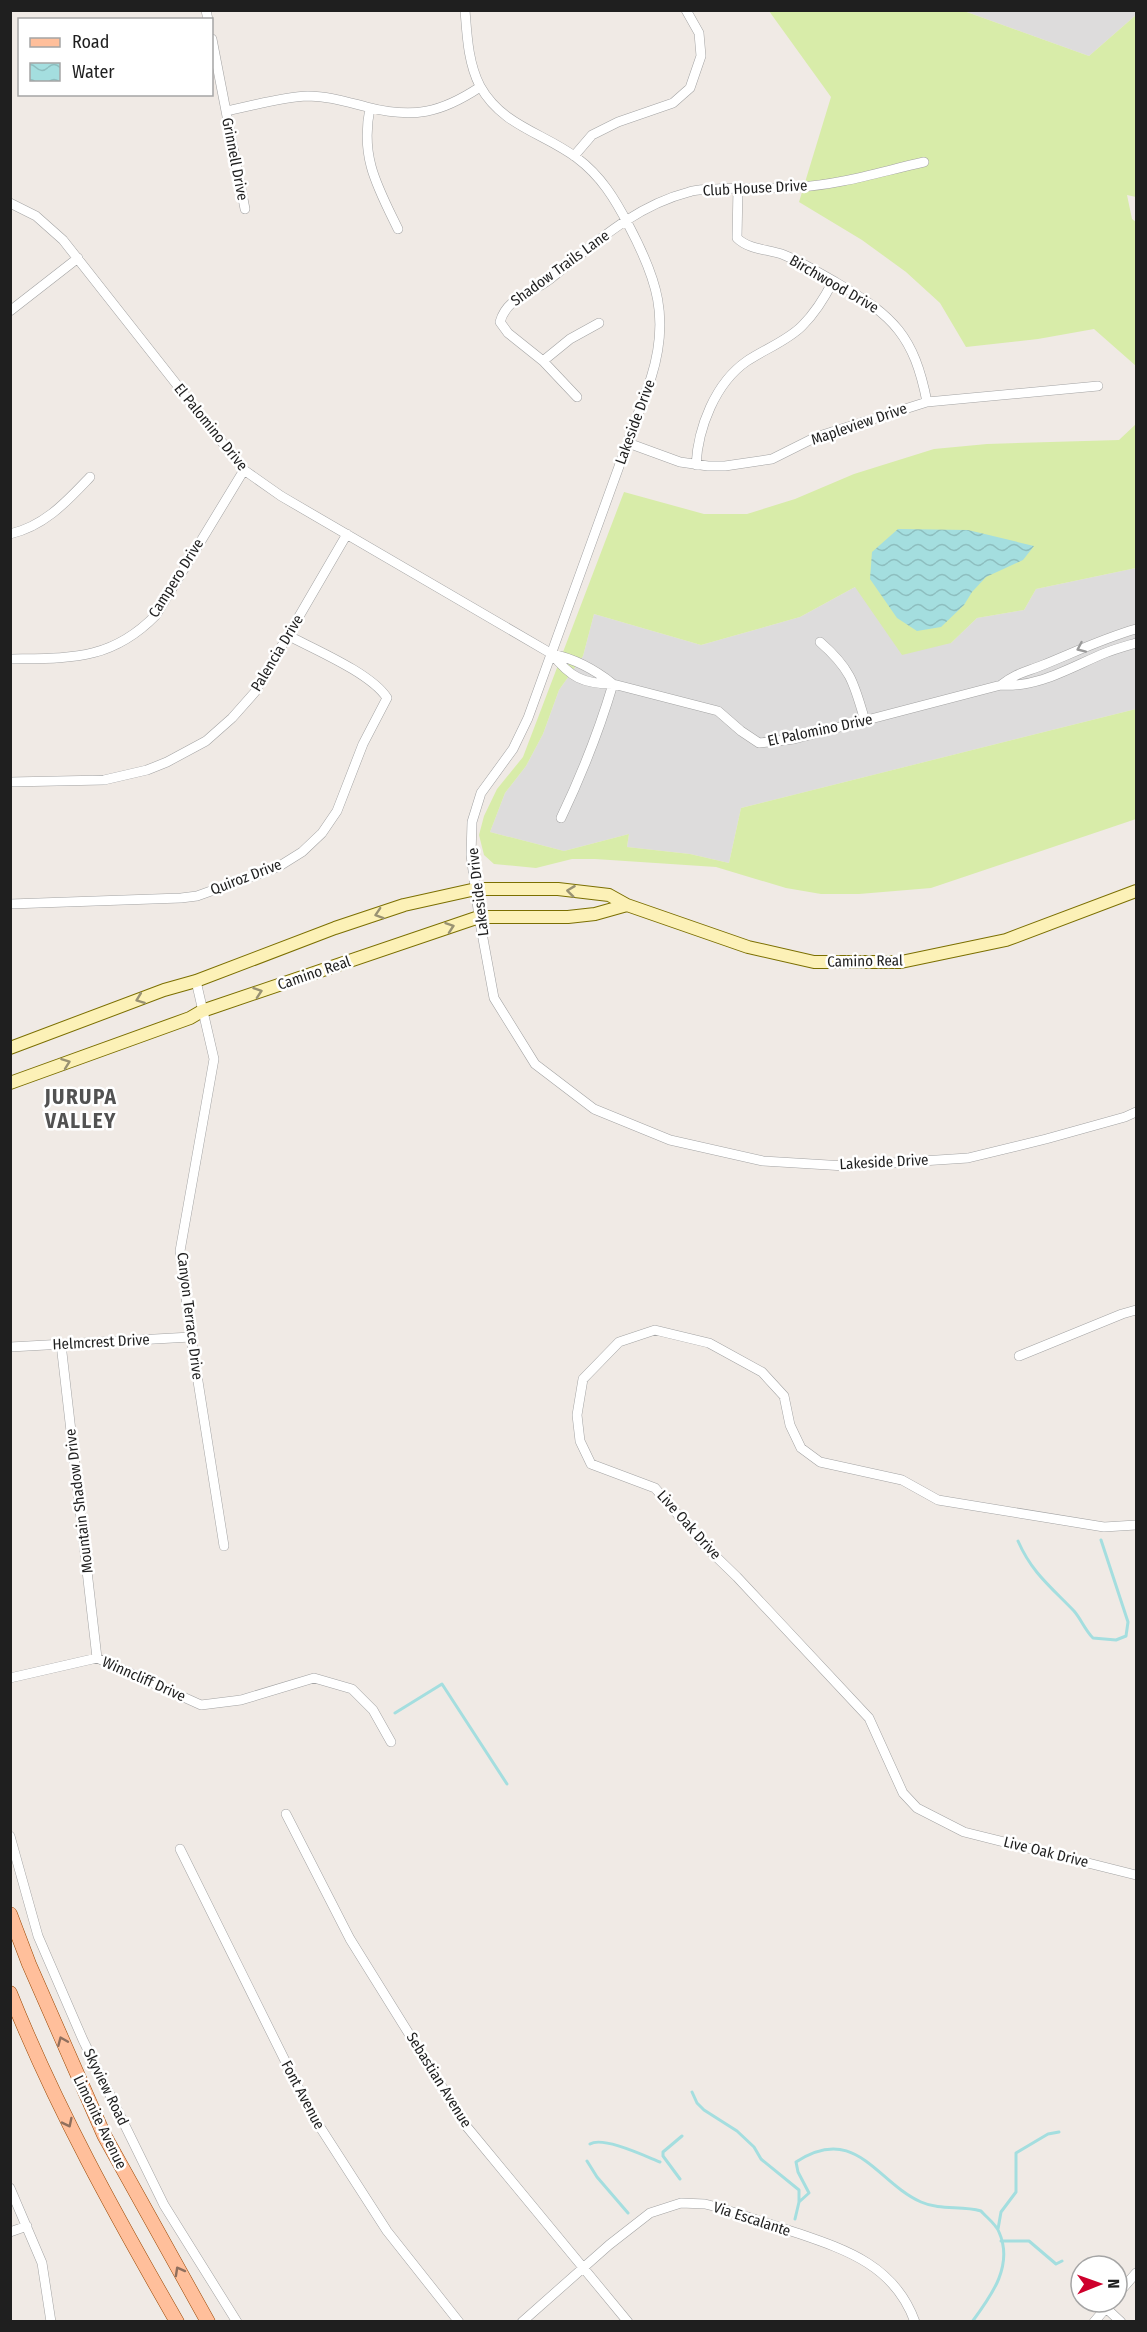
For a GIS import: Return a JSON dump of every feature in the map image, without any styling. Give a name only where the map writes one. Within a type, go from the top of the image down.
[{"type":"main road","name":"Camino Real","points":[[10,1048],[335,928],[395,909],[476,889],[558,889],[609,895],[627,905],[748,947],[814,962],[901,962],[1006,940],[1137,891]]},
{"type":"main road","name":"Camino Real","points":[[10,1083],[190,1018],[202,1011],[479,917],[568,917],[595,914],[627,905]]},
{"type":"main road","name":"Limonite Avenue","points":[[10,1914],[104,2135],[208,2322]]},
{"type":"main road","name":"Limonite Avenue","points":[[10,1993],[80,2148],[113,2212],[177,2322]]},
{"type":"street","name":"Lakeside Drive","points":[[465,10],[471,64],[480,87],[501,113],[524,129],[574,156],[597,175],[626,220],[651,271],[660,318],[654,368],[552,654],[520,736],[481,793],[472,822],[471,855],[479,917],[494,998],[535,1064],[594,1109],[670,1140],[763,1161],[845,1166],[968,1158],[1046,1139],[1137,1112]]},
{"type":"street","points":[[574,156],[592,135],[618,122],[673,104],[690,88],[701,56],[699,33],[687,10]]},
{"type":"street","name":"Grinnell Drive","points":[[213,44],[245,209]]},
{"type":"street","points":[[226,111],[306,96],[326,97],[370,108],[407,113],[429,111],[458,102],[480,87]]},
{"type":"street","points":[[370,108],[366,146],[371,170],[398,229]]},
{"type":"street","name":"Club House Drive","points":[[626,220],[659,203],[690,191],[801,187],[924,162]]},
{"type":"street","name":"Birchwood Drive","points":[[738,188],[736,227],[737,238],[743,245],[781,254],[833,281],[883,312],[904,337],[917,361],[927,402]]},
{"type":"street","name":"El Palomino Drive","points":[[10,203],[45,223],[78,258],[244,470],[281,496],[552,654],[572,658],[613,684]]},
{"type":"street","name":"Shadow Trails Lane","points":[[577,397],[543,361],[508,333],[500,322],[508,305],[548,280],[588,246],[626,220]]},
{"type":"street","points":[[10,311],[78,258]]},
{"type":"street","points":[[696,465],[705,420],[722,387],[745,362],[801,328],[833,281]]},
{"type":"street","points":[[543,361],[570,339],[599,323]]},
{"type":"street","name":"Mapleview Drive","points":[[628,443],[680,462],[725,466],[772,459],[816,437],[927,402],[1098,386]]},
{"type":"street","name":"Campero Drive","points":[[10,659],[90,655],[128,638],[143,628],[156,615],[244,470]]},
{"type":"street","points":[[10,534],[36,525],[53,514],[90,477]]},
{"type":"street","name":"Palencia Drive","points":[[10,783],[104,780],[147,770],[206,741],[232,718],[255,692],[347,534]]},
{"type":"street","name":"El Palomino Drive","points":[[1001,686],[1014,675],[1040,667],[1101,639],[1137,629]]},
{"type":"street","name":"Quiroz Drive","points":[[10,904],[197,896],[278,867],[302,852],[322,833],[337,811],[363,744],[387,698],[381,689],[368,679],[289,636]]},
{"type":"street","points":[[820,642],[839,659],[853,682],[865,721]]},
{"type":"street","name":"El Palomino Drive","points":[[552,654],[566,671],[595,684],[613,684],[718,711],[759,743],[794,739],[1001,686],[1019,687],[1045,679],[1107,652],[1137,643]]},
{"type":"street","points":[[585,680],[590,668]]},
{"type":"street","points":[[561,818],[584,772],[613,684]]},
{"type":"street","name":"Canyon Terrace Drive","points":[[196,981],[214,1059],[180,1251],[191,1337],[224,1546]]},
{"type":"street","points":[[1019,1356],[1137,1310]]},
{"type":"street","name":"Live Oak Drive","points":[[1137,1524],[1104,1527],[938,1500],[902,1480],[820,1462],[801,1448],[790,1425],[784,1396],[770,1380],[762,1372],[709,1343],[655,1330],[619,1342],[583,1379],[577,1415],[580,1441],[591,1464],[655,1488],[704,1545],[869,1718],[903,1793],[917,1808],[964,1832],[1137,1875]]},
{"type":"street","name":"Helmcrest Drive","points":[[10,1347],[191,1337]]},
{"type":"street","name":"Mountain Shadow Drive","points":[[60,1344],[97,1658]]},
{"type":"street","name":"Winncliff Drive","points":[[10,1678],[97,1658],[201,1705],[241,1700],[314,1678],[352,1689],[374,1710],[391,1742]]},
{"type":"street","name":"Sebastian Avenue","points":[[286,1814],[350,1939],[467,2127],[628,2322]]},
{"type":"street","name":"Skyview Road","points":[[10,1836],[38,1936],[83,2040],[164,2205],[237,2322]]},
{"type":"street","name":"Font Avenue","points":[[180,1848],[311,2113],[387,2231],[459,2322]]},
{"type":"street","points":[[10,2188],[42,2263],[51,2322]]},
{"type":"street","name":"Via Escalante","points":[[522,2322],[609,2245],[650,2213],[681,2203],[705,2204],[856,2255],[889,2280],[906,2304],[915,2322]]},
{"type":"street","points":[[10,2232],[27,2226]]},
{"type":"shaded area","points":[[1136,10],[1136,15],[1089,56],[964,11]]},
{"type":"shaded area","points":[[1136,568],[1136,709],[741,808],[729,863],[690,854],[627,847],[629,834],[564,851],[490,832],[505,793],[526,766],[543,734],[559,690],[583,656],[594,614],[701,645],[800,617],[855,587],[951,643],[977,618],[1024,610],[1036,589]]},
{"type":"green space","points":[[769,11],[964,11],[1089,56],[1136,15],[1136,197],[1127,195],[1132,219],[1136,222],[1136,366],[1094,329],[1038,339],[966,347],[940,303],[906,272],[862,240],[799,202],[831,97]]},
{"type":"green space","points":[[1136,424],[1136,568],[1036,589],[1024,610],[977,618],[951,643],[902,655],[855,587],[800,617],[701,645],[594,614],[583,656],[559,690],[543,734],[526,766],[505,793],[490,832],[564,851],[629,834],[627,847],[690,854],[729,863],[741,808],[1136,709],[1136,819],[931,888],[859,894],[821,894],[786,888],[716,867],[572,859],[536,868],[494,864],[484,855],[479,835],[484,816],[497,789],[523,757],[624,492],[704,514],[747,514],[795,499],[854,474],[934,449],[987,444],[1119,440]]},
{"type":"water","points":[[898,529],[968,530],[1034,546],[1023,560],[986,577],[964,605],[941,627],[917,631],[897,618],[870,579],[872,552]]},
{"type":"waterway","points":[[1018,1541],[1029,1562],[1074,1611],[1093,1638],[1116,1640],[1126,1636],[1128,1622],[1101,1540]]},
{"type":"waterway","points":[[395,1713],[442,1684],[507,1784]]},
{"type":"waterway","points":[[692,2092],[697,2103],[704,2110],[737,2131],[754,2147],[761,2159],[799,2190],[799,2202]]},
{"type":"waterway","points":[[998,2229],[1001,2212],[1016,2192],[1016,2153],[1048,2134],[1059,2132]]},
{"type":"waterway","points":[[680,2179],[663,2156],[663,2152],[682,2136]]},
{"type":"waterway","points":[[590,2144],[596,2142],[614,2145],[660,2162]]},
{"type":"waterway","points":[[795,2219],[799,2202],[809,2193],[798,2172],[796,2162],[817,2152],[835,2149],[850,2152],[864,2160],[905,2193],[928,2205],[981,2211],[998,2229],[1004,2257],[993,2291],[972,2322]]},
{"type":"waterway","points":[[587,2161],[597,2177],[628,2213]]},
{"type":"waterway","points":[[1001,2241],[1029,2241],[1056,2264],[1062,2261]]},
{"type":"district","name":"JURUPA VALLEY","points":[[81,1109]]}]
